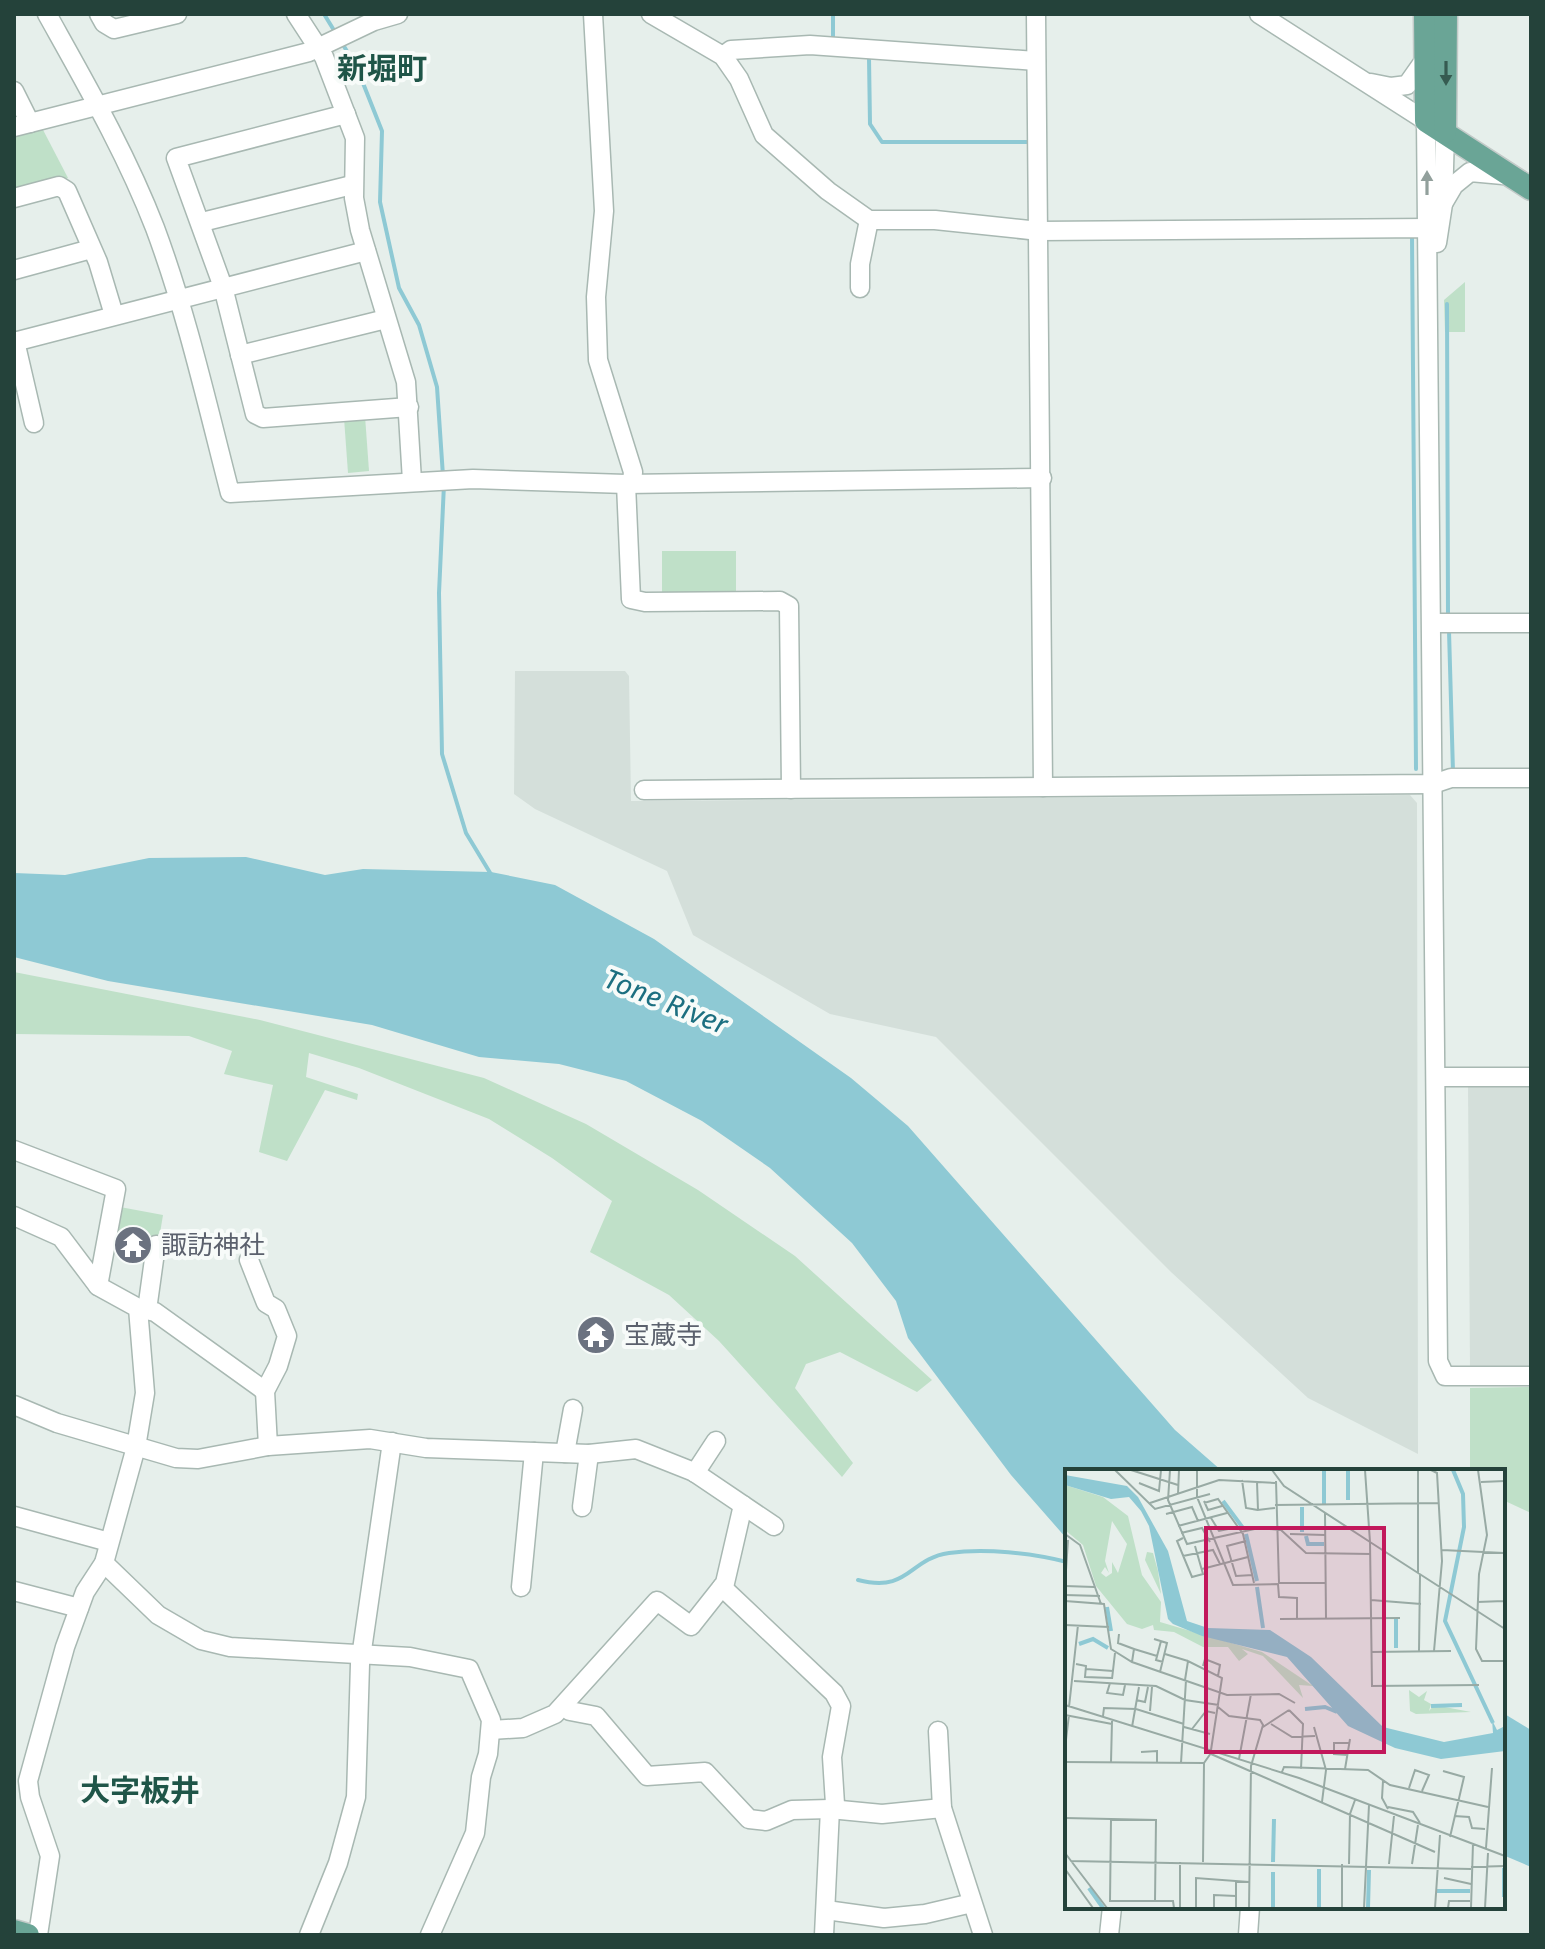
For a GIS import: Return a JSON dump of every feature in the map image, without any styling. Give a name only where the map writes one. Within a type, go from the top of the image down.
[{"type":"main road","points":[[1425,14],[1426,58],[1435,127],[1522,183]]},
{"type":"main road","points":[[1435,127],[1446,14]]},
{"type":"main road","points":[[14,1931],[28,1935]]},
{"type":"street","points":[[47,14],[99,106],[154,227],[179,299],[230,493],[468,479],[629,483],[1042,478]]},
{"type":"street","points":[[99,14],[104,23],[114,29],[177,14]]},
{"type":"street","points":[[296,14],[332,42],[346,114],[355,138],[352,185],[366,251],[405,373],[420,480]]},
{"type":"street","points":[[14,91],[22,125],[332,42],[398,14]]},
{"type":"street","points":[[593,14],[604,211],[596,297],[597,349],[633,472],[629,483],[631,599],[645,602],[780,601],[789,606],[791,789]]},
{"type":"street","points":[[651,14],[723,56],[739,79],[764,135],[828,191],[869,220],[935,220],[1039,231],[1433,231]]},
{"type":"street","points":[[1036,14],[1043,787]]},
{"type":"street","points":[[1259,14],[1435,127]]},
{"type":"street","points":[[723,56],[742,49],[810,45],[1036,61]]},
{"type":"street","points":[[1360,79],[1391,87],[1407,85],[1426,58]]},
{"type":"street","points":[[346,114],[176,158],[202,222],[223,287],[253,410],[259,417],[409,407]]},
{"type":"street","points":[[1435,127],[1443,204]]},
{"type":"street","points":[[1435,127],[1429,289],[1438,1361],[1445,1376],[1531,1376]]},
{"type":"street","points":[[1433,231],[1454,185],[1470,172],[1483,170],[1522,183]]},
{"type":"street","points":[[202,222],[352,185]]},
{"type":"street","points":[[14,198],[59,186],[65,189],[91,249],[114,315]]},
{"type":"street","points":[[860,288],[860,264],[869,220]]},
{"type":"street","points":[[14,270],[91,249]]},
{"type":"street","points":[[34,423],[14,342],[366,251]]},
{"type":"street","points":[[240,355],[386,319]]},
{"type":"street","points":[[1433,623],[1531,623]]},
{"type":"street","points":[[644,790],[1433,784],[1451,778],[1531,778]]},
{"type":"street","points":[[1437,1077],[1531,1077]]},
{"type":"street","points":[[14,1150],[116,1189],[98,1286]]},
{"type":"street","points":[[14,1216],[61,1237],[98,1286],[142,1309],[155,1312],[265,1391]]},
{"type":"street","points":[[38,1935],[50,1856],[22,1795],[79,1608],[104,1563],[136,1447],[145,1393],[142,1309],[156,1245]]},
{"type":"street","points":[[249,1260],[266,1303],[276,1309],[287,1336],[278,1366],[265,1391],[268,1446]]},
{"type":"street","points":[[14,1405],[176,1458],[198,1459],[268,1446],[370,1439],[426,1448],[589,1454],[636,1449],[695,1473],[774,1526]]},
{"type":"street","points":[[565,1453],[573,1409]]},
{"type":"street","points":[[695,1473],[716,1441]]},
{"type":"street","points":[[309,1935],[338,1863],[356,1797],[362,1654],[392,1442]]},
{"type":"street","points":[[521,1587],[534,1452]]},
{"type":"street","points":[[582,1507],[589,1454]]},
{"type":"street","points":[[491,1730],[523,1728],[555,1714],[657,1601],[691,1626],[722,1587],[743,1505]]},
{"type":"street","points":[[14,1516],[109,1542]]},
{"type":"street","points":[[104,1563],[158,1615],[201,1640],[230,1647],[410,1657],[469,1669],[489,1713],[491,1730],[481,1777],[475,1833],[430,1935]]},
{"type":"street","points":[[722,1587],[839,1698],[842,1712],[832,1757],[835,1804],[830,1809],[824,1935]]},
{"type":"street","points":[[14,1591],[79,1608]]},
{"type":"street","points":[[566,1704],[570,1711],[596,1716],[647,1776],[705,1772],[749,1819],[766,1821],[792,1810],[830,1809],[882,1814],[942,1808]]},
{"type":"street","points":[[938,1731],[942,1808],[983,1935]]},
{"type":"street","points":[[826,1910],[884,1918],[925,1914],[972,1903]]},
{"type":"street","points":[[1109,1935],[1112,1909]]},
{"type":"street","points":[[1248,1935],[1250,1909]]},
{"type":"shaded area","points":[[515,671],[625,671],[629,676],[631,801],[1410,795],[1417,803],[1418,1454],[1308,1398],[1171,1272],[936,1037],[830,1014],[693,935],[667,871],[535,809],[514,794]]},
{"type":"shaded area","points":[[1468,1084],[1531,1084],[1531,1369],[1470,1370]]},
{"type":"green space","points":[[41,126],[68,178],[14,191],[14,133]]},
{"type":"green space","points":[[1465,282],[1465,332],[1445,332],[1444,300]]},
{"type":"green space","points":[[365,416],[369,471],[348,473],[344,418]]},
{"type":"green space","points":[[662,551],[736,551],[736,592],[662,592]]},
{"type":"green space","points":[[14,972],[260,1020],[484,1078],[586,1124],[698,1190],[795,1256],[932,1380],[917,1392],[840,1352],[806,1364],[795,1388],[853,1463],[842,1477],[719,1341],[669,1295],[590,1252],[612,1201],[552,1158],[489,1119],[359,1068],[309,1053],[306,1077],[358,1094],[357,1100],[325,1090],[287,1161],[259,1152],[273,1085],[224,1074],[232,1051],[189,1036],[14,1034]]},
{"type":"green space","points":[[120,1207],[163,1215],[159,1239],[116,1231]]},
{"type":"green space","points":[[1531,1387],[1531,1513],[1505,1501],[1505,1469],[1470,1469],[1470,1388]]},
{"type":"water","name":"Tone River","points":[[246,857],[325,875],[363,869],[491,872],[555,885],[654,939],[851,1078],[908,1126],[1175,1430],[1220,1469],[1065,1469],[1065,1537],[1011,1475],[908,1338],[896,1301],[852,1243],[770,1168],[702,1121],[626,1081],[559,1064],[479,1057],[372,1025],[108,981],[14,957],[14,873],[65,875],[149,858]]},
{"type":"water","points":[[1505,1714],[1531,1730],[1531,1867],[1505,1856]]},
{"type":"waterway","points":[[324,14],[335,32]]},
{"type":"waterway","points":[[833,14],[833,40]]},
{"type":"waterway","points":[[342,43],[357,68],[382,131],[380,202],[399,288],[419,325],[437,387],[443,476]]},
{"type":"waterway","points":[[869,58],[870,124],[882,142],[1032,142]]},
{"type":"waterway","points":[[1412,236],[1416,769]]},
{"type":"waterway","points":[[1447,304],[1448,613]]},
{"type":"waterway","points":[[444,484],[439,593],[442,754],[466,833],[492,876]]},
{"type":"waterway","points":[[1449,631],[1453,772]]},
{"type":"waterway","points":[[858,1580],[875,1583],[899,1579],[935,1556],[949,1553],[1008,1552],[1065,1562]]},
{"type":"place","name":"諏訪神社","points":[[133,1245]]},
{"type":"place","name":"宝蔵寺","points":[[596,1335]]},
{"type":"district","name":"新堀町","points":[[382,69]]},
{"type":"district","name":"大字板井","points":[[140,1791]]}]
